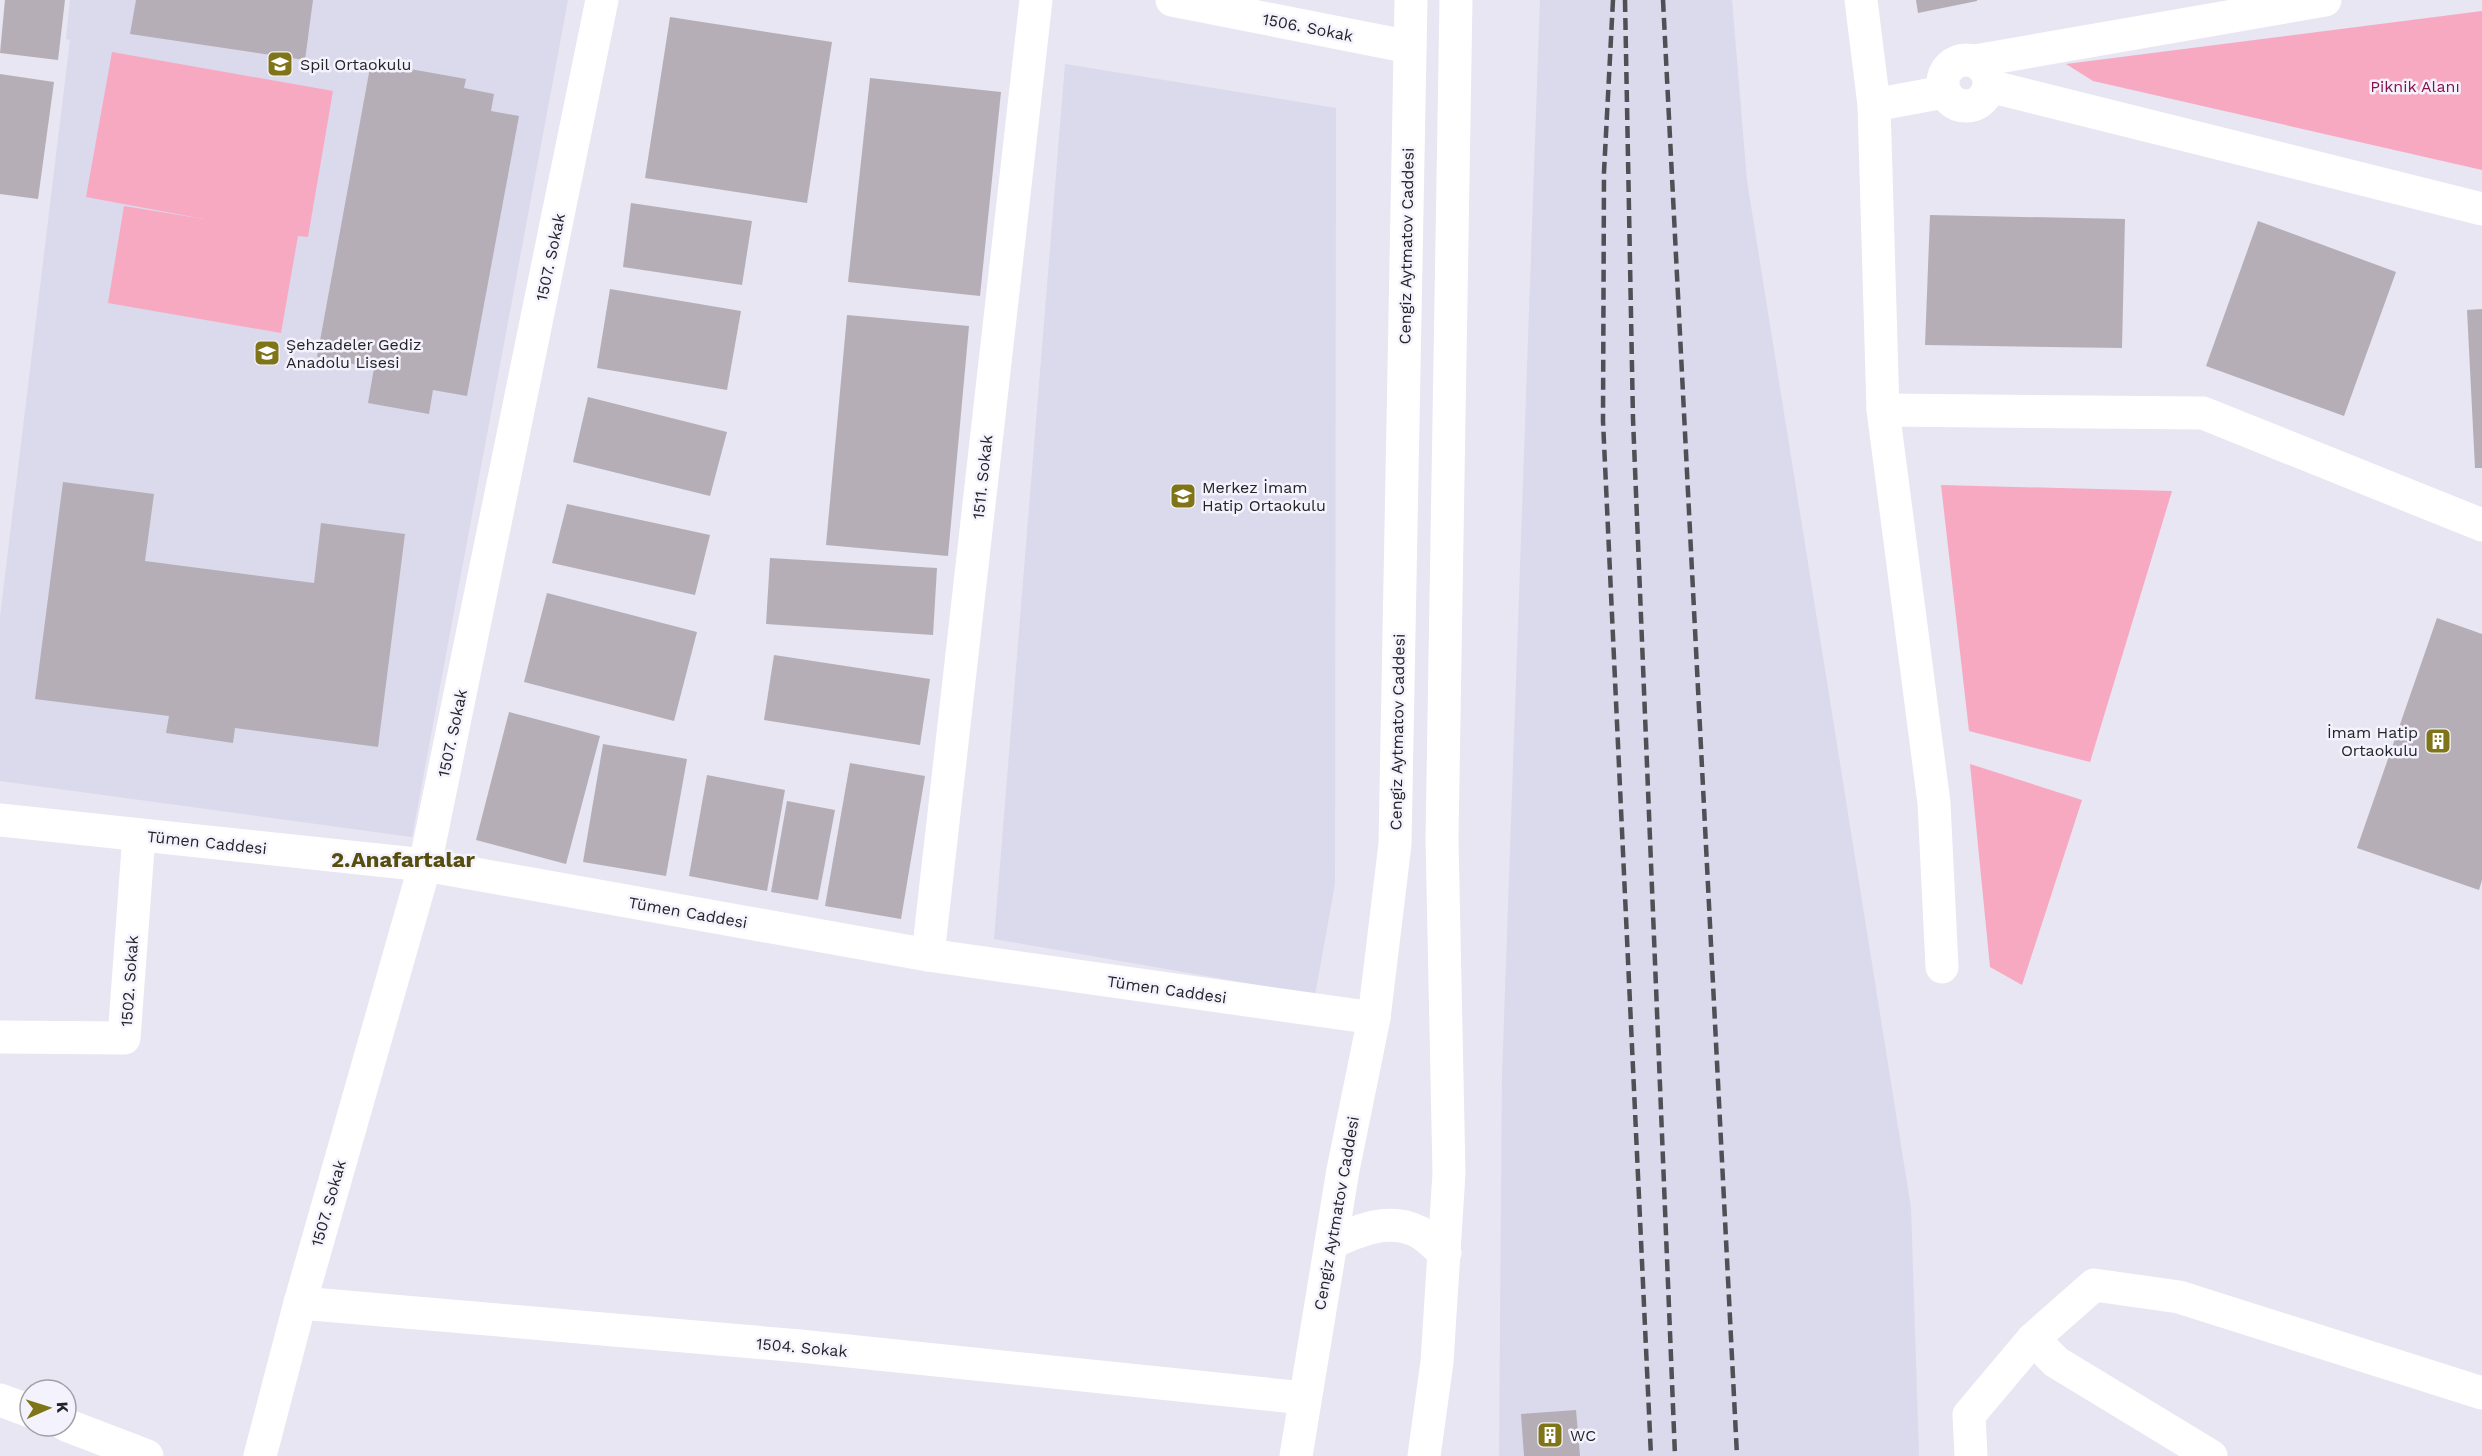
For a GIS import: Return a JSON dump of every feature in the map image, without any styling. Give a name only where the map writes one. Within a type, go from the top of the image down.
[{"type":"street","name":"1507. Sokak","points":[[260,1456],[300,1303],[425,865],[602,0]]},
{"type":"street","name":"1511. Sokak","points":[[928,955],[1036,0]]},
{"type":"street","name":"1506. Sokak","points":[[1172,0],[1410,47]]},
{"type":"street","name":"Cengiz Aytmatov Caddesi","points":[[1296,1456],[1352,1121],[1374,1018],[1395,844],[1411,0]]},
{"type":"street","points":[[1424,1456],[1437,1362],[1449,1173],[1442,838],[1456,0]]},
{"type":"street","points":[[1861,0],[1874,105],[1883,410],[1934,803],[1942,967]]},
{"type":"street","points":[[1982,73],[2325,0]]},
{"type":"street","points":[[1874,105],[1944,92],[1954,103],[1969,106],[1982,99],[1982,73]]},
{"type":"street","points":[[1982,73],[2482,209]]},
{"type":"street","points":[[1883,410],[2203,413],[2482,525]]},
{"type":"street","name":"Tümen Caddesi","points":[[0,820],[425,865],[928,955],[1374,1018]]},
{"type":"street","name":"1502. Sokak","points":[[0,1037],[124,1038],[139,835]]},
{"type":"street","points":[[1331,1243],[1363,1228],[1388,1225],[1418,1232],[1445,1253]]},
{"type":"street","points":[[1971,1456],[1969,1415],[2033,1339],[2094,1285],[2179,1297],[2482,1393]]},
{"type":"street","name":"1504. Sokak","points":[[300,1303],[800,1346],[1304,1398]]},
{"type":"street","points":[[2033,1339],[2056,1362],[2197,1452]]},
{"type":"street","points":[[0,1400],[18,1407]]},
{"type":"street","points":[[88,1447],[147,1456]]},
{"type":"shaded area","name":"Şehzadeler Gediz Anadolu Lisesi","points":[[70,0],[568,0],[412,837],[0,781],[0,617],[70,40],[66,39]]},
{"type":"shaded area","points":[[1540,0],[1732,0],[1747,181],[1911,1208],[1919,1456],[1499,1456],[1502,1077]]},
{"type":"shaded area","name":"Merkez İmam Hatip Ortaokulu","points":[[1065,64],[1336,108],[1335,884],[1315,995],[994,939]]},
{"type":"green space","name":"Piknik Alanı","points":[[2482,11],[2482,170],[2093,81],[2066,64]]},
{"type":"green space","points":[[112,52],[333,91],[308,237],[298,236],[281,333],[108,303],[124,206],[204,219],[86,197]]},
{"type":"green space","points":[[1941,485],[2172,491],[2090,762],[1969,731]]},
{"type":"green space","points":[[1970,764],[2082,800],[2022,985],[1990,967]]},
{"type":"building","points":[[5,0],[65,0],[58,60],[0,53]]},
{"type":"building","points":[[136,0],[313,0],[305,60],[130,34]]},
{"type":"building","points":[[1916,0],[1977,0],[1977,1],[1918,13]]},
{"type":"building","points":[[670,17],[832,42],[807,203],[645,178]]},
{"type":"building","points":[[371,62],[466,79],[464,88],[494,94],[491,111],[519,116],[467,396],[433,390],[429,414],[368,403],[374,368],[317,357]]},
{"type":"building","points":[[0,74],[54,82],[38,199],[0,194]]},
{"type":"building","points":[[870,78],[1001,92],[980,296],[848,282]]},
{"type":"building","points":[[631,203],[752,221],[742,285],[623,267]]},
{"type":"building","points":[[1930,215],[2125,219],[2122,348],[1925,345]]},
{"type":"building","points":[[2258,221],[2396,272],[2344,416],[2206,366]]},
{"type":"building","points":[[610,289],[741,311],[727,390],[597,368]]},
{"type":"building","points":[[2482,309],[2482,468],[2475,468],[2467,310]]},
{"type":"building","points":[[847,315],[969,326],[948,556],[826,545]]},
{"type":"building","points":[[588,397],[727,432],[710,496],[573,462]]},
{"type":"building","points":[[63,482],[154,494],[145,561],[314,583],[321,523],[405,534],[378,747],[235,728],[233,743],[166,733],[169,716],[35,699]]},
{"type":"building","points":[[567,504],[710,535],[695,595],[552,563]]},
{"type":"building","points":[[770,558],[937,568],[933,635],[766,624]]},
{"type":"building","points":[[547,593],[697,632],[674,721],[524,682]]},
{"type":"building","name":"İmam Hatip Ortaokulu","points":[[2437,618],[2482,634],[2482,880],[2479,890],[2357,848]]},
{"type":"building","points":[[774,655],[930,679],[920,745],[764,720]]},
{"type":"building","points":[[509,712],[600,736],[566,864],[476,840]]},
{"type":"building","points":[[603,744],[687,759],[666,876],[583,862]]},
{"type":"building","points":[[850,763],[925,776],[901,919],[825,906]]},
{"type":"building","points":[[707,775],[785,790],[767,891],[689,876]]},
{"type":"building","points":[[787,801],[835,810],[818,900],[771,892]]},
{"type":"building","name":"WC","points":[[1576,1410],[1580,1456],[1524,1456],[1521,1414]]},
{"type":"railway","points":[[1613,0],[1604,172],[1603,421],[1651,1456]]},
{"type":"railway","points":[[1625,0],[1633,419],[1675,1456]]},
{"type":"railway","points":[[1663,0],[1737,1456]]},
{"type":"place","name":"Spil Ortaokulu","points":[[280,64]]},
{"type":"place","name":"Şehzadeler Gediz Anadolu Lisesi","points":[[267,353]]},
{"type":"place","name":"Merkez İmam Hatip Ortaokulu","points":[[1183,496]]},
{"type":"place","name":"İmam Hatip Ortaokulu","points":[[2438,741]]},
{"type":"place","name":"WC","points":[[1550,1435]]},
{"type":"district","name":"2.Anafartalar","points":[[403,859]]}]
